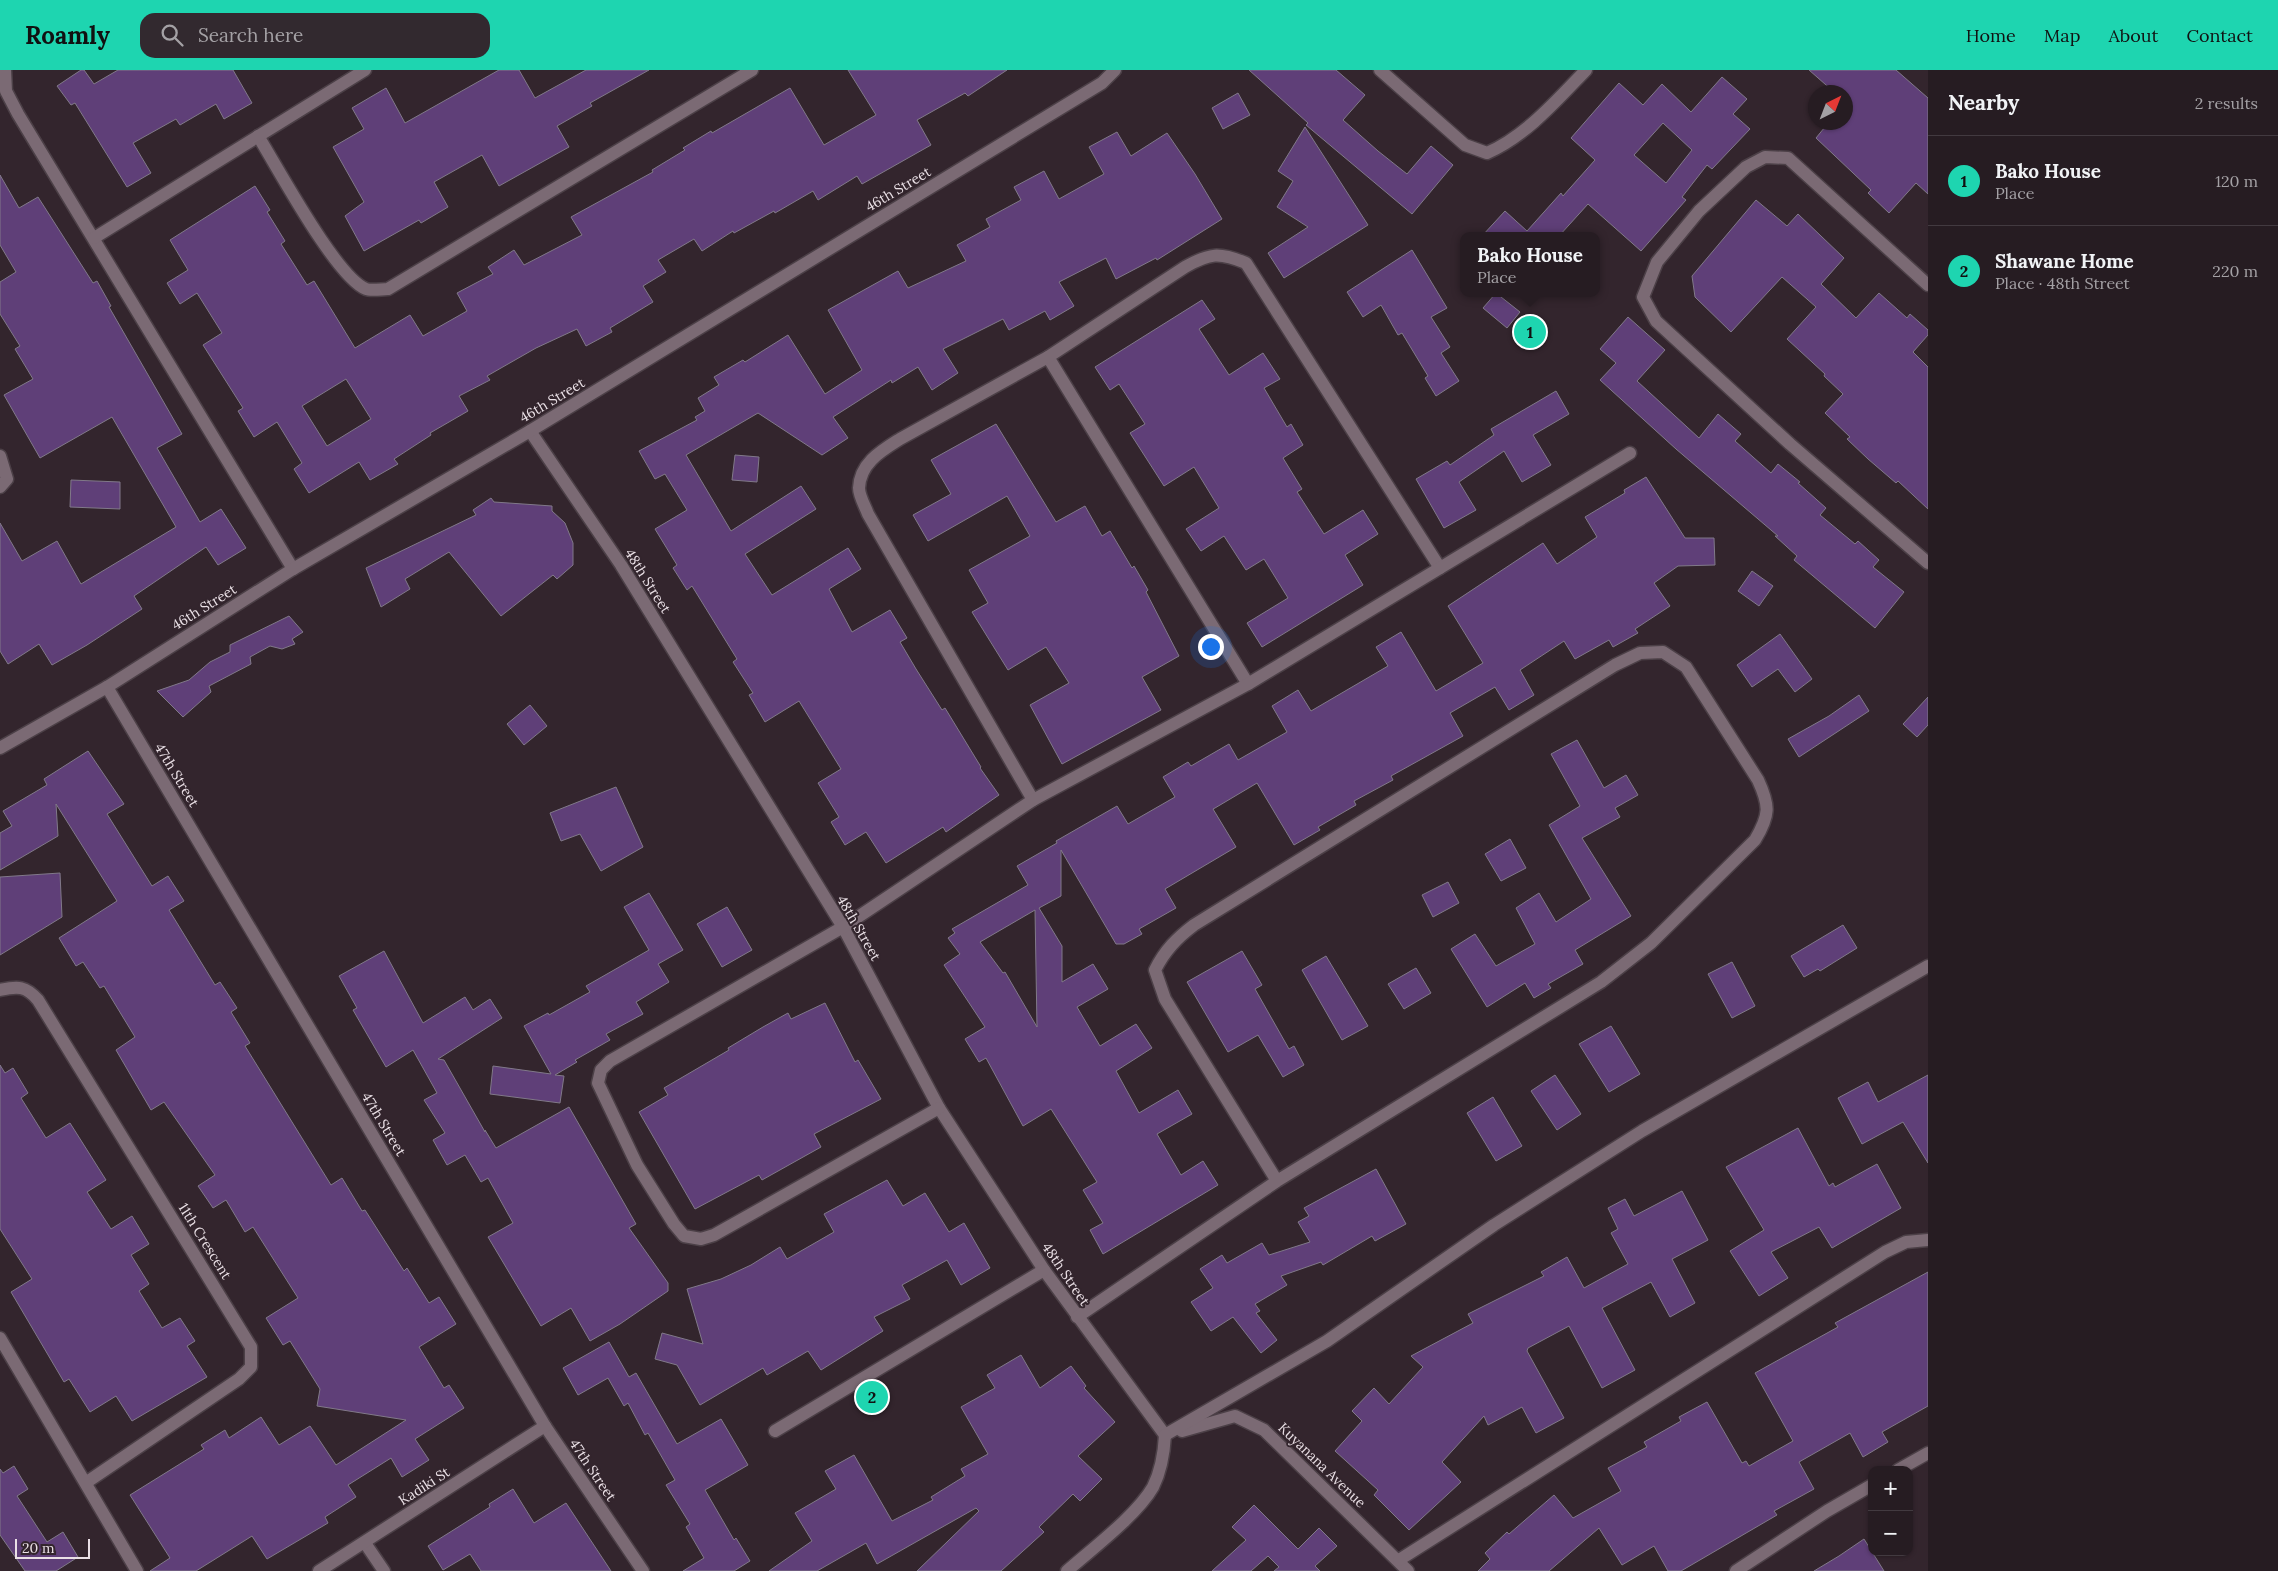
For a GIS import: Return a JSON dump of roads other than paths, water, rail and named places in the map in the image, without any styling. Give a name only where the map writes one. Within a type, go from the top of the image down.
[{"type":"street","points":[[5,70],[6,91],[18,114],[293,569]]},
{"type":"street","points":[[94,238],[366,70]]},
{"type":"street","points":[[258,136],[328,250],[346,275],[366,290],[388,289],[752,70]]},
{"type":"street","name":"46th Street","points":[[0,748],[107,687],[293,569],[530,431],[1102,82],[1114,70]]},
{"type":"street","points":[[1380,70],[1465,146],[1487,153],[1505,145],[1524,130],[1586,70]]},
{"type":"street","points":[[1928,285],[1788,158],[1765,157],[1746,167],[1698,211],[1657,262],[1643,297],[1656,321],[1790,444],[1928,564]]},
{"type":"street","points":[[1033,800],[868,514],[859,490],[863,470],[877,454],[900,439],[1048,357],[1204,257],[1224,254],[1246,262],[1440,568]]},
{"type":"street","points":[[1048,357],[1248,684]]},
{"type":"street","name":"48th Street","points":[[530,431],[621,565],[843,927],[940,1108],[1044,1270],[1165,1435]]},
{"type":"street","points":[[940,1108],[714,1234],[701,1239],[684,1236],[674,1224],[637,1165],[598,1084],[601,1070],[610,1061],[843,927],[1033,800],[1248,684],[1630,453]]},
{"type":"street","points":[[0,456],[7,479],[0,487]]},
{"type":"street","points":[[1077,1317],[1276,1181],[1601,982],[1651,942],[1754,840],[1766,821],[1767,799],[1758,780],[1686,667],[1663,652],[1640,653],[1615,665],[1194,925],[1177,938],[1164,952],[1155,970],[1165,999],[1276,1181]]},
{"type":"street","name":"47th Street","points":[[107,687],[545,1426],[643,1571]]},
{"type":"street","points":[[1067,1571],[1131,1513],[1152,1488],[1164,1458],[1165,1435],[1327,1341],[1494,1225],[1642,1131],[1928,966]]},
{"type":"street","name":"11th Crescent","points":[[0,990],[17,987],[30,990],[38,1000],[251,1347],[251,1367],[239,1380],[87,1482]]},
{"type":"street","points":[[1399,1560],[1885,1252],[1906,1242],[1928,1240]]},
{"type":"street","points":[[775,1430],[1044,1270]]},
{"type":"street","points":[[0,1338],[87,1482],[137,1571]]},
{"type":"street","name":"Kuyanana Avenue","points":[[1165,1435],[1234,1416],[1264,1430],[1399,1560],[1408,1571]]},
{"type":"street","name":"Kadiki St","points":[[319,1571],[545,1426]]},
{"type":"street","points":[[1905,1466],[1928,1452]]},
{"type":"street","points":[[1736,1571],[1827,1511],[1868,1487]]},
{"type":"street","points":[[366,1542],[384,1571]]},
{"type":"place","name":"Bako House","points":[[1530,332]]},
{"type":"place","name":"Shawane Home","points":[[872,1397]]}]
